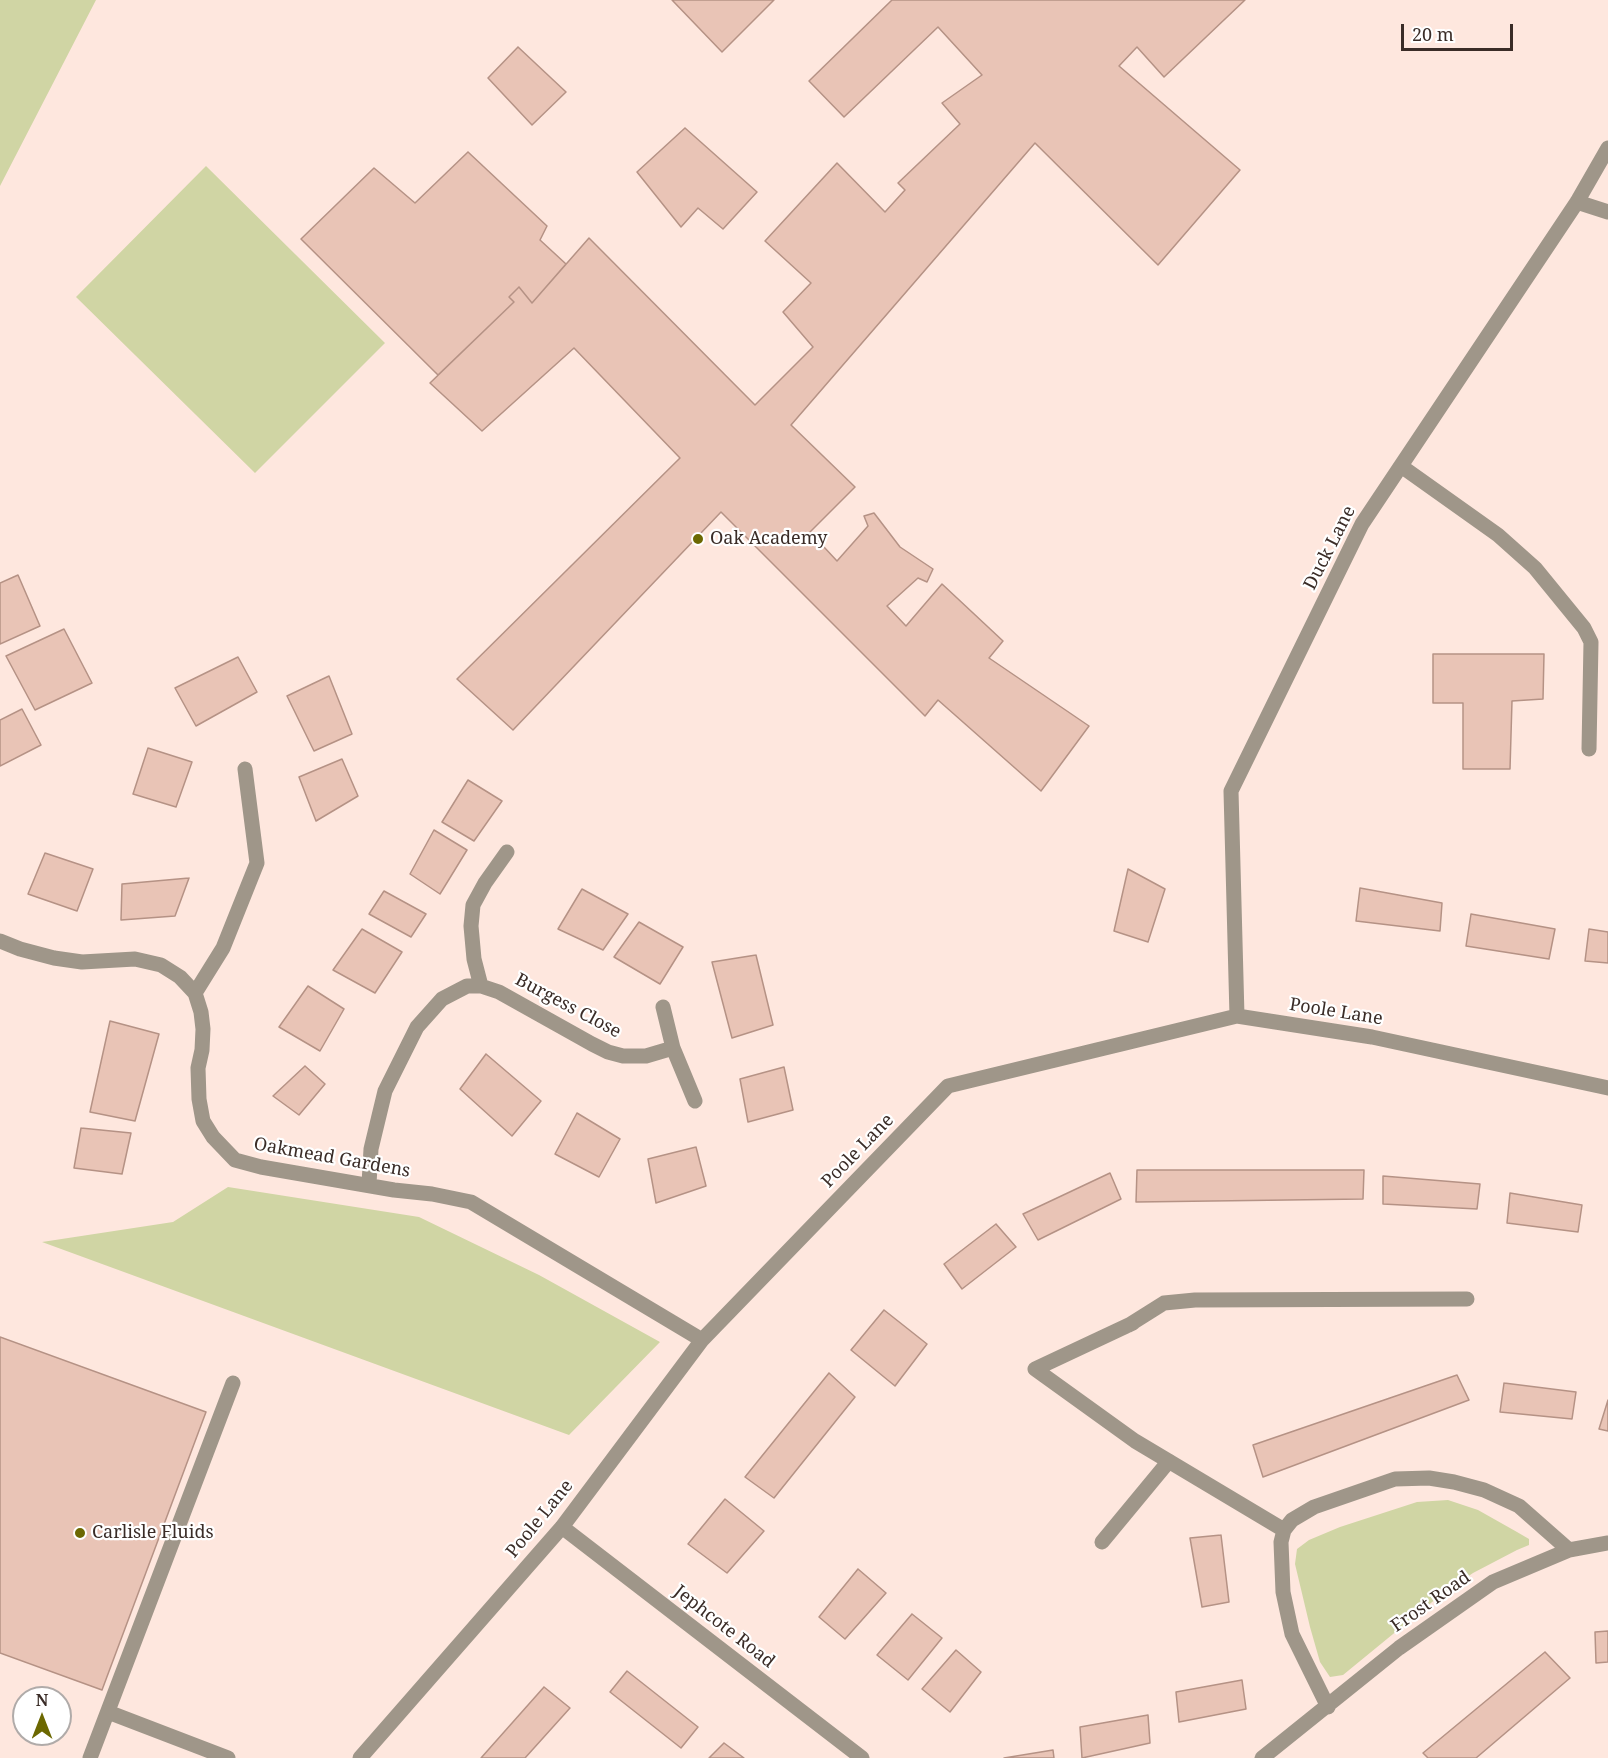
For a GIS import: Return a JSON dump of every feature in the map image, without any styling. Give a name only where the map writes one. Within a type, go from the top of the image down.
[{"type":"street","name":"Duck Lane","points":[[1237,1016],[1230,791],[1362,524],[1577,202],[1608,148]]},
{"type":"street","points":[[1577,202],[1608,212]]},
{"type":"street","points":[[1401,466],[1498,535],[1535,568],[1584,628],[1592,642],[1590,749]]},
{"type":"street","points":[[0,941],[54,958],[82,962],[135,959],[161,965],[180,977],[195,993],[223,948],[257,863],[245,770]]},
{"type":"street","points":[[369,1184],[371,1149],[385,1091],[417,1027],[442,999],[467,986],[481,986],[474,959],[471,926],[473,905],[507,852]]},
{"type":"street","name":"Burgess Close","points":[[481,986],[500,992],[608,1052],[623,1056],[646,1056],[673,1048]]},
{"type":"street","name":"Oakmead Gardens","points":[[195,993],[203,1029],[198,1068],[199,1099],[203,1120],[213,1137],[235,1160],[471,1202],[702,1340]]},
{"type":"street","points":[[663,1007],[673,1048],[695,1101]]},
{"type":"street","name":"Poole Lane","points":[[360,1758],[562,1527],[702,1340],[948,1086],[1237,1016],[1372,1037],[1608,1088]]},
{"type":"street","points":[[1284,1530],[1135,1441],[1035,1369],[1131,1324],[1164,1303],[1195,1300],[1467,1299]]},
{"type":"street","points":[[90,1758],[233,1383]]},
{"type":"street","points":[[1102,1542],[1169,1461]]},
{"type":"street","points":[[1328,1707],[1292,1634],[1283,1592],[1281,1542],[1284,1530],[1292,1520],[1314,1507],[1395,1479],[1429,1479],[1454,1482],[1484,1490],[1519,1506],[1569,1550]]},
{"type":"street","name":"Jephcote Road","points":[[562,1527],[862,1758]]},
{"type":"street","name":"Frost Road","points":[[1262,1758],[1328,1707],[1398,1648],[1493,1582],[1569,1550],[1608,1543]]},
{"type":"street","points":[[108,1712],[228,1758]]},
{"type":"green space","points":[[0,0],[96,0],[0,186]]},
{"type":"green space","points":[[206,166],[385,343],[255,473],[76,297]]},
{"type":"green space","points":[[228,1187],[419,1217],[539,1275],[660,1342],[569,1435],[42,1242],[173,1222]]},
{"type":"green space","points":[[1448,1500],[1478,1510],[1529,1539],[1529,1545],[1473,1573],[1437,1598],[1343,1675],[1330,1677],[1320,1662],[1310,1627],[1295,1564],[1297,1549],[1309,1540],[1340,1527],[1417,1502]]},
{"type":"building","points":[[672,0],[774,0],[722,52]]},
{"type":"building","points":[[892,0],[1245,0],[1164,77],[1137,47],[1119,66],[1240,170],[1158,265],[1035,143],[791,425],[855,487],[810,532],[837,561],[868,526],[864,516],[874,513],[900,547],[933,569],[927,582],[918,578],[887,606],[906,626],[942,584],[1003,641],[989,658],[1089,726],[1041,791],[938,700],[925,716],[721,512],[513,730],[457,679],[680,458],[574,348],[482,431],[430,383],[514,302],[509,297],[519,287],[532,303],[589,238],[755,405],[813,347],[783,312],[811,283],[765,241],[837,163],[885,212],[905,190],[898,183],[960,124],[942,103],[982,75],[938,27],[844,117],[809,81]]},
{"type":"building","points":[[518,47],[566,92],[532,125],[488,78]]},
{"type":"building","points":[[685,128],[757,192],[723,229],[698,208],[681,227],[637,172]]},
{"type":"building","points":[[468,152],[547,226],[540,240],[566,264],[532,303],[519,287],[509,297],[514,302],[438,375],[301,239],[374,168],[415,203]]},
{"type":"building","points":[[18,575],[40,626],[0,644],[0,583]]},
{"type":"building","points":[[64,629],[92,683],[35,710],[6,656]]},
{"type":"building","points":[[1433,654],[1544,654],[1543,699],[1512,701],[1510,769],[1463,769],[1463,703],[1433,703]]},
{"type":"building","points":[[238,657],[257,692],[196,726],[175,688]]},
{"type":"building","points":[[329,676],[352,734],[314,751],[287,696]]},
{"type":"building","points":[[22,709],[41,745],[0,766],[0,720]]},
{"type":"building","points":[[148,748],[192,762],[176,807],[133,794]]},
{"type":"building","points":[[342,759],[358,796],[316,821],[299,777]]},
{"type":"building","points":[[468,780],[502,801],[474,841],[442,822]]},
{"type":"building","points":[[434,830],[467,850],[440,894],[410,874]]},
{"type":"building","points":[[45,853],[93,869],[77,911],[28,894]]},
{"type":"building","points":[[1128,869],[1165,889],[1148,942],[1114,931]]},
{"type":"building","points":[[189,878],[175,916],[121,920],[122,884]]},
{"type":"building","points":[[1360,888],[1442,903],[1440,931],[1356,921]]},
{"type":"building","points":[[582,889],[628,914],[603,950],[558,929]]},
{"type":"building","points":[[384,891],[426,914],[411,937],[369,914]]},
{"type":"building","points":[[1471,914],[1555,929],[1549,959],[1466,946]]},
{"type":"building","points":[[639,922],[683,947],[660,984],[614,957]]},
{"type":"building","points":[[362,929],[402,952],[375,993],[333,970]]},
{"type":"building","points":[[1589,929],[1608,932],[1608,963],[1585,961]]},
{"type":"building","points":[[756,955],[773,1025],[732,1038],[712,962]]},
{"type":"building","points":[[308,986],[344,1009],[320,1051],[279,1027]]},
{"type":"building","points":[[110,1021],[159,1034],[135,1121],[90,1112]]},
{"type":"building","points":[[486,1054],[541,1101],[512,1136],[460,1089]]},
{"type":"building","points":[[305,1066],[325,1084],[299,1115],[273,1096]]},
{"type":"building","points":[[784,1067],[793,1110],[748,1122],[740,1079]]},
{"type":"building","points":[[577,1113],[620,1139],[599,1177],[555,1154]]},
{"type":"building","points":[[81,1128],[131,1133],[122,1174],[74,1168]]},
{"type":"building","points":[[696,1147],[706,1186],[656,1203],[648,1159]]},
{"type":"building","points":[[1137,1170],[1364,1170],[1363,1199],[1136,1202]]},
{"type":"building","points":[[1110,1173],[1121,1199],[1038,1240],[1023,1214]]},
{"type":"building","points":[[1383,1176],[1480,1184],[1477,1209],[1383,1204]]},
{"type":"building","points":[[1510,1193],[1582,1205],[1578,1232],[1507,1223]]},
{"type":"building","points":[[996,1224],[1016,1247],[962,1289],[944,1264]]},
{"type":"building","points":[[884,1310],[927,1344],[895,1386],[851,1350]]},
{"type":"building","name":"Carlisle Fluids","points":[[0,1337],[206,1412],[102,1690],[0,1653]]},
{"type":"building","points":[[829,1373],[855,1397],[774,1498],[745,1477]]},
{"type":"building","points":[[1457,1375],[1469,1400],[1263,1477],[1253,1445]]},
{"type":"building","points":[[1504,1383],[1576,1392],[1572,1419],[1500,1412]]},
{"type":"building","points":[[1608,1400],[1608,1431],[1599,1429]]},
{"type":"building","points":[[725,1499],[764,1531],[727,1573],[688,1544]]},
{"type":"building","points":[[1221,1535],[1229,1602],[1202,1607],[1190,1538]]},
{"type":"building","points":[[858,1569],[886,1593],[845,1639],[819,1617]]},
{"type":"building","points":[[912,1614],[942,1638],[908,1680],[877,1655]]},
{"type":"building","points":[[1608,1631],[1608,1662],[1596,1663],[1595,1632]]},
{"type":"building","points":[[956,1650],[981,1672],[950,1712],[922,1689]]},
{"type":"building","points":[[1545,1652],[1570,1678],[1476,1758],[1428,1758],[1423,1753]]},
{"type":"building","points":[[627,1671],[698,1727],[681,1748],[610,1692]]},
{"type":"building","points":[[1242,1680],[1246,1709],[1179,1722],[1176,1692]]},
{"type":"building","points":[[544,1687],[570,1708],[525,1758],[481,1758]]},
{"type":"building","points":[[1148,1715],[1150,1743],[1082,1758],[1080,1727]]},
{"type":"building","points":[[724,1743],[744,1758],[709,1758]]},
{"type":"building","points":[[1053,1750],[1054,1758],[1004,1758]]},
{"type":"place","name":"Oak Academy","points":[[698,539]]},
{"type":"place","name":"Carlisle Fluids","points":[[80,1533]]}]
